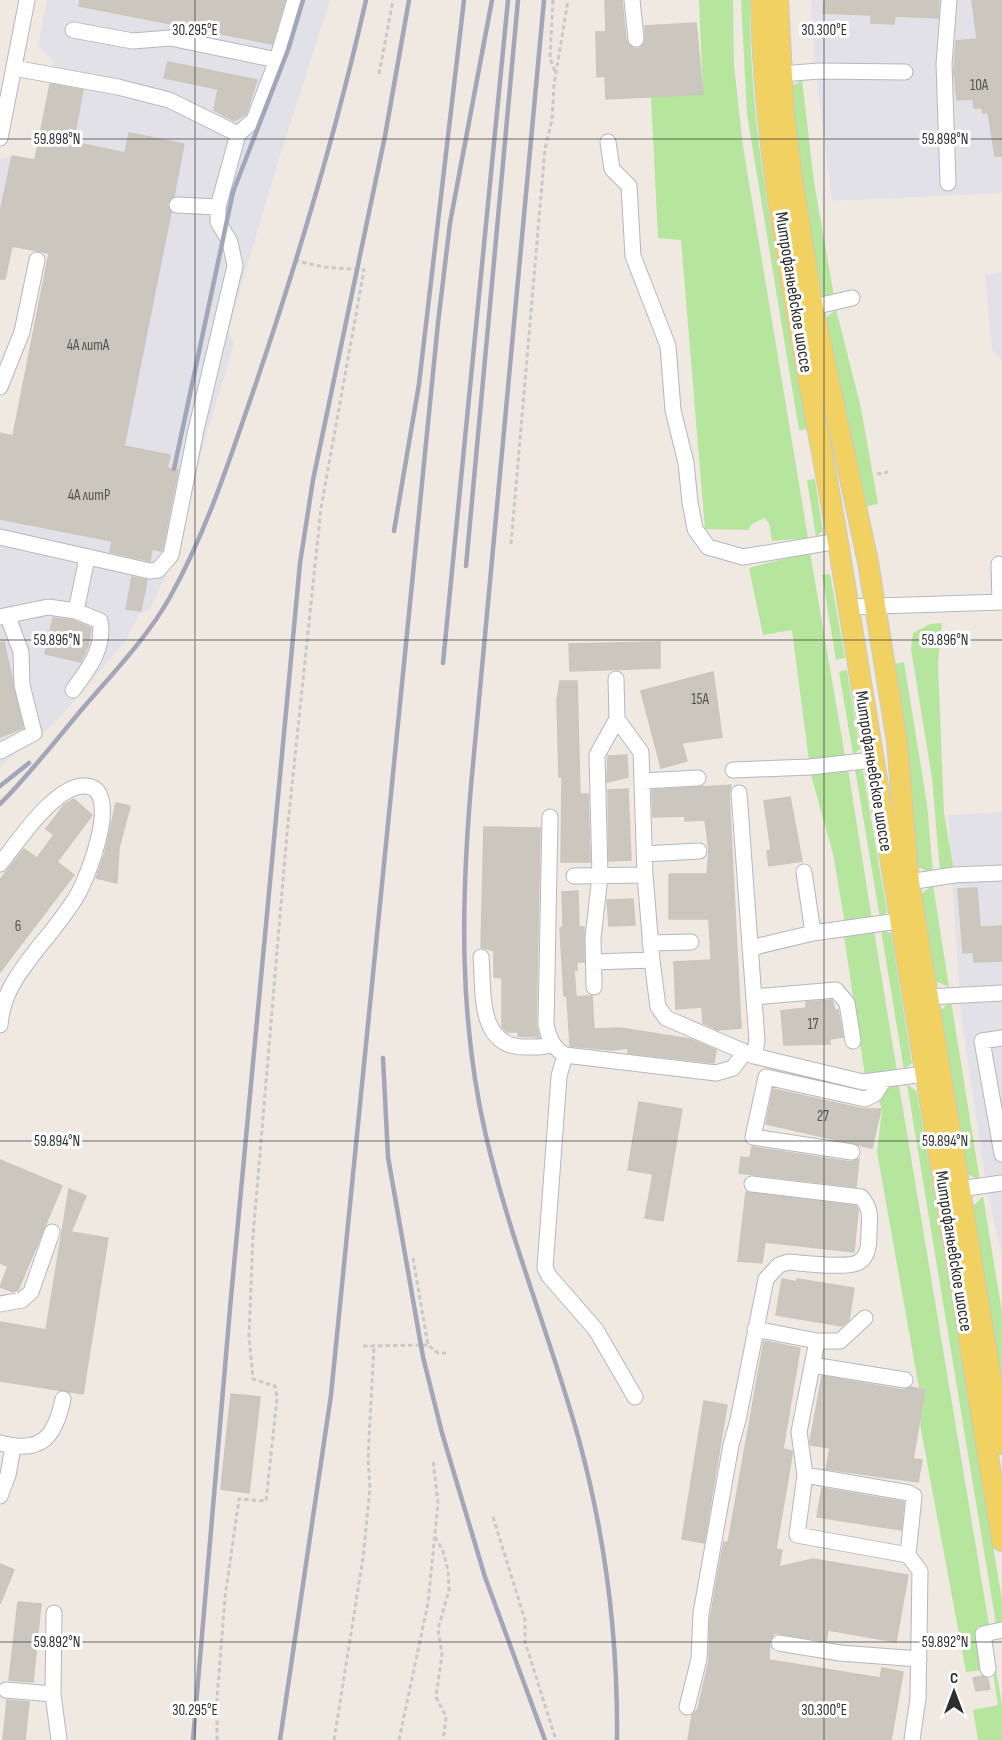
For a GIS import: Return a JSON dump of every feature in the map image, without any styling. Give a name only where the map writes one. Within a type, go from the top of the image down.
[{"type":"main road","name":"Митрофаньевское шоссе","points":[[761,0],[764,75],[773,164],[805,363],[838,541],[898,921],[1002,1541]]},
{"type":"main road","name":"Митрофаньевское шоссе","points":[[778,0],[781,74],[792,177],[813,307],[855,490],[875,606],[897,741],[909,882],[1002,1444]]},
{"type":"street","points":[[0,138],[27,0]]},
{"type":"street","points":[[0,537],[87,558],[150,570],[158,570],[171,555],[196,430],[235,266],[230,242],[218,222],[218,207],[238,134],[254,120],[277,60],[295,0]]},
{"type":"street","points":[[632,0],[636,39]]},
{"type":"street","points":[[948,0],[944,64],[948,183]]},
{"type":"street","points":[[73,30],[133,41],[170,38],[277,60]]},
{"type":"street","points":[[14,68],[118,87],[169,100],[238,134]]},
{"type":"street","points":[[781,74],[819,71],[905,72]]},
{"type":"street","points":[[608,142],[612,169],[629,186],[633,256],[668,346],[673,410],[687,463],[695,529],[708,547],[743,557],[838,541]]},
{"type":"street","points":[[177,205],[218,207]]},
{"type":"street","points":[[0,387],[22,332],[37,260]]},
{"type":"street","points":[[813,307],[852,298]]},
{"type":"street","points":[[76,611],[87,558]]},
{"type":"street","points":[[848,607],[1001,602],[999,564]]},
{"type":"street","points":[[0,751],[34,733],[22,685],[21,652],[4,617],[48,607],[76,611],[100,621],[101,628],[94,663],[73,690]]},
{"type":"street","points":[[594,987],[593,938],[600,876],[597,755],[617,719],[616,680]]},
{"type":"street","points":[[617,719],[641,752],[645,875],[652,960],[658,1007],[666,1018],[749,1054],[863,1082],[924,1074]]},
{"type":"street","points":[[733,770],[810,767],[873,760]]},
{"type":"street","points":[[642,782],[698,778]]},
{"type":"street","points":[[0,864],[59,795],[72,786],[88,786],[100,793],[104,804],[102,821],[80,890],[63,918],[28,960],[9,992],[0,1025]]},
{"type":"street","points":[[550,817],[546,1026],[553,1044],[565,1055],[731,1074],[757,1041],[740,793]]},
{"type":"street","points":[[644,854],[699,851]]},
{"type":"street","points":[[804,872],[813,933]]},
{"type":"street","points":[[909,882],[954,875],[1002,873]]},
{"type":"street","points":[[574,876],[645,875]]},
{"type":"street","points":[[750,948],[813,933],[898,921]]},
{"type":"street","points":[[651,943],[691,942]]},
{"type":"street","points":[[481,957],[490,1031],[506,1044],[517,1047],[544,1047],[553,1044]]},
{"type":"street","points":[[594,962],[652,960]]},
{"type":"street","points":[[754,997],[836,990],[847,1003],[853,1041]]},
{"type":"street","points":[[928,997],[1002,993]]},
{"type":"street","points":[[1002,1038],[982,1041],[1002,1155]]},
{"type":"street","points":[[565,1055],[559,1076],[545,1268],[549,1276],[596,1330],[635,1396]]},
{"type":"street","points":[[852,1152],[753,1137],[766,1077],[865,1099],[875,1094],[884,1080]]},
{"type":"street","points":[[960,1189],[1002,1183]]},
{"type":"street","points":[[687,1707],[699,1659],[701,1614],[730,1445],[738,1420],[766,1279],[771,1270],[788,1263],[849,1264],[859,1262],[866,1255],[869,1245],[870,1213],[861,1197],[752,1184]]},
{"type":"street","points":[[0,1304],[22,1300],[31,1292],[52,1232]]},
{"type":"street","points":[[755,1329],[817,1341],[840,1341],[865,1318]]},
{"type":"street","points":[[817,1341],[799,1432],[805,1475],[797,1535],[908,1555]]},
{"type":"street","points":[[812,1365],[905,1380]]},
{"type":"street","points":[[0,1496],[8,1475],[7,1445],[32,1445],[49,1437],[57,1425],[63,1399]]},
{"type":"street","points":[[805,1475],[909,1493],[914,1497],[908,1555],[920,1571],[918,1698],[912,1740]]},
{"type":"street","points":[[54,1613],[53,1694],[59,1740]]},
{"type":"street","points":[[988,1669],[983,1634],[1002,1630]]},
{"type":"street","points":[[778,1643],[840,1653],[919,1659]]},
{"type":"street","points":[[6,1690],[53,1694]]},
{"type":"path","points":[[379,74],[393,0]]},
{"type":"path","points":[[553,0],[550,58],[556,74]]},
{"type":"path","points":[[511,544],[545,149],[553,117],[551,108],[568,0]]},
{"type":"path","points":[[217,1740],[217,1699],[232,1529],[239,1499],[266,1501],[277,1398],[275,1386],[253,1379],[249,1337],[252,1255],[280,908],[321,508],[364,270],[336,269],[292,260]]},
{"type":"path","points":[[877,474],[888,472]]},
{"type":"path","points":[[413,1258],[428,1345],[436,1352],[446,1353]]},
{"type":"path","points":[[363,1346],[428,1345]]},
{"type":"path","points":[[334,1740],[368,1518],[368,1458],[374,1346]]},
{"type":"path","points":[[399,1740],[428,1603],[438,1503],[433,1460]]},
{"type":"path","points":[[493,1517],[525,1620],[525,1642],[556,1740]]},
{"type":"path","points":[[435,1537],[443,1551],[448,1570],[449,1590],[438,1629],[442,1654],[436,1697],[446,1717],[443,1740]]},
{"type":"shaded area","points":[[47,0],[330,0],[271,184],[228,332],[234,344],[203,446],[176,556],[150,609],[139,614],[125,642],[54,724],[0,766],[0,433],[13,436],[49,254],[0,244],[0,159],[12,156],[35,160],[54,62],[38,46]]},
{"type":"shaded area","points":[[811,0],[1002,0],[1002,193],[832,201],[815,65]]},
{"type":"shaded area","points":[[1002,272],[1002,360],[992,350],[985,275]]},
{"type":"shaded area","points":[[1002,812],[1002,1256],[987,1190],[961,1015],[948,815]]},
{"type":"green space","points":[[699,0],[733,0],[734,65],[743,146],[808,538],[772,541],[769,523],[764,518],[752,524],[748,530],[705,529],[681,240],[658,238],[651,97],[703,94]]},
{"type":"green space","points":[[741,0],[750,0],[751,54],[761,162],[807,429],[799,430],[747,114]]},
{"type":"green space","points":[[802,80],[814,182],[834,296],[821,296],[796,135],[792,86]]},
{"type":"green space","points":[[836,309],[861,408],[878,504],[867,506],[825,319]]},
{"type":"green space","points":[[815,479],[823,531],[816,537],[807,480]]},
{"type":"green space","points":[[810,552],[845,756],[809,761],[792,630],[763,635],[749,568]]},
{"type":"green space","points":[[830,574],[845,658],[836,660],[822,575]]},
{"type":"green space","points":[[942,623],[938,664],[944,813],[954,872],[940,872],[932,778],[911,649],[913,633],[930,624]]},
{"type":"green space","points":[[904,662],[927,804],[933,874],[916,866],[894,664]]},
{"type":"green space","points":[[847,670],[860,749],[853,755],[839,672]]},
{"type":"green space","points":[[848,769],[872,920],[845,924],[833,854],[811,775]]},
{"type":"green space","points":[[855,769],[863,771],[887,912],[880,918]]},
{"type":"green space","points":[[933,885],[949,987],[935,981],[921,894]]},
{"type":"green space","points":[[881,930],[891,933],[912,1063],[904,1070]]},
{"type":"green space","points":[[874,931],[897,1071],[865,1076],[844,936]]},
{"type":"green space","points":[[951,1001],[980,1181],[968,1174],[941,1010]]},
{"type":"green space","points":[[907,1084],[917,1092],[1002,1600],[1002,1621],[996,1624]]},
{"type":"green space","points":[[899,1085],[989,1625],[977,1627],[984,1670],[966,1672],[920,1424],[925,1390],[919,1388],[877,1152],[882,1110],[878,1097],[890,1086]]},
{"type":"green space","points":[[983,1196],[1002,1312],[1002,1380],[973,1206]]},
{"type":"green space","points":[[992,1645],[1002,1705],[1002,1740],[978,1740],[973,1710],[998,1705],[989,1646]]},
{"type":"building","points":[[80,0],[285,0],[272,44],[79,6]]},
{"type":"building","points":[[605,0],[622,0],[626,40],[633,48],[638,49],[645,43],[645,26],[696,23],[703,94],[606,99],[605,76],[597,77],[596,32],[606,32]]},
{"type":"building","points":[[824,0],[939,0],[938,18],[895,16],[894,24],[871,23],[871,15],[823,13]]},
{"type":"building","points":[[972,0],[1002,0],[1002,156],[995,156],[988,112],[983,113],[982,108],[974,108],[973,99],[957,100],[954,72],[956,41],[977,39]]},
{"type":"building","points":[[168,62],[257,80],[246,114],[234,121],[214,110],[218,89],[164,78]]},
{"type":"building","points":[[50,84],[83,90],[73,142],[125,153],[129,133],[184,144],[174,196],[167,204],[171,212],[124,446],[170,455],[167,468],[178,470],[162,551],[152,549],[150,561],[110,552],[112,541],[0,519],[0,433],[13,436],[49,253],[12,246],[5,279],[0,279],[0,213],[12,156],[35,160]]},
{"type":"building","points":[[132,577],[147,580],[141,611],[126,609]]},
{"type":"building","points":[[53,618],[73,620],[91,628],[88,646],[81,662],[45,654]]},
{"type":"building","points":[[4,642],[23,728],[0,737],[0,643]]},
{"type":"building","points":[[660,642],[660,668],[570,671],[569,644]]},
{"type":"building","points":[[713,672],[722,737],[682,743],[687,761],[661,768],[641,691]]},
{"type":"building","points":[[560,681],[577,681],[580,794],[588,794],[590,862],[561,862],[562,777],[559,777],[557,700]]},
{"type":"building","points":[[627,755],[628,777],[607,782],[608,756]]},
{"type":"building","points":[[731,785],[729,794],[741,1028],[718,1030],[703,1023],[702,1007],[676,1009],[674,962],[711,960],[709,919],[669,919],[669,874],[707,874],[709,851],[705,820],[685,821],[685,816],[653,817],[652,790]]},
{"type":"building","points":[[628,789],[631,860],[609,861],[608,790]]},
{"type":"building","points":[[790,797],[802,861],[769,866],[767,851],[771,850],[764,801]]},
{"type":"building","points":[[74,799],[92,815],[57,862],[74,875],[0,972],[0,880],[24,849],[37,858],[54,835],[46,829],[64,805]]},
{"type":"building","points":[[116,803],[130,806],[119,848],[117,883],[96,878],[105,853]]},
{"type":"building","points":[[484,827],[540,828],[536,1025],[539,1037],[518,1036],[518,1032],[507,1032],[502,1027],[502,978],[494,977],[494,951],[481,947]]},
{"type":"building","points":[[977,888],[980,927],[1002,926],[1002,961],[974,962],[973,952],[963,953],[958,889]]},
{"type":"building","points":[[578,891],[579,927],[584,927],[584,962],[577,962],[577,970],[574,970],[576,996],[564,996],[560,928],[563,927],[562,892]]},
{"type":"building","points":[[633,899],[635,925],[609,926],[607,900]]},
{"type":"building","points":[[592,996],[594,1029],[620,1028],[690,1039],[716,1050],[714,1063],[628,1053],[628,1048],[612,1050],[570,1046],[567,997]]},
{"type":"building","points":[[832,1000],[835,1010],[838,1010],[843,1037],[830,1039],[830,1044],[784,1045],[781,1011],[806,1008],[806,1002]]},
{"type":"building","points":[[773,1089],[863,1109],[881,1109],[872,1148],[766,1124]]},
{"type":"building","points":[[639,1102],[682,1109],[663,1221],[645,1218],[653,1174],[628,1170]]},
{"type":"building","points":[[752,1147],[851,1162],[859,1159],[856,1187],[739,1173],[741,1157],[750,1158]]},
{"type":"building","points":[[0,1160],[62,1186],[18,1290],[13,1292],[0,1287],[8,1266],[0,1263]]},
{"type":"building","points":[[69,1189],[86,1196],[71,1232],[108,1238],[83,1394],[0,1381],[0,1322],[46,1330]]},
{"type":"building","points":[[746,1192],[856,1206],[858,1210],[854,1252],[765,1242],[762,1263],[738,1261]]},
{"type":"building","points":[[782,1279],[797,1282],[797,1279],[854,1288],[849,1320],[842,1326],[776,1315]]},
{"type":"building","points":[[764,1341],[800,1348],[783,1449],[792,1451],[792,1455],[776,1549],[782,1550],[779,1567],[813,1559],[908,1575],[896,1642],[828,1630],[826,1641],[774,1633],[770,1641],[769,1660],[880,1678],[882,1668],[903,1672],[891,1740],[688,1740],[692,1715],[698,1709],[709,1661],[710,1620],[724,1542],[728,1543]]},
{"type":"building","points":[[822,1376],[903,1390],[911,1387],[925,1390],[913,1459],[922,1460],[918,1482],[826,1469],[830,1448],[811,1445],[810,1442]]},
{"type":"building","points":[[231,1394],[260,1397],[249,1493],[221,1489]]},
{"type":"building","points":[[704,1401],[727,1405],[704,1543],[682,1539]]},
{"type":"building","points":[[822,1488],[904,1502],[901,1530],[817,1517]]},
{"type":"building","points":[[0,1564],[14,1570],[0,1604]]},
{"type":"building","points":[[18,1602],[41,1604],[33,1682],[9,1680]]},
{"type":"building","points":[[982,1676],[988,1679],[990,1689],[976,1691],[973,1678]]},
{"type":"building","points":[[7,1700],[29,1702],[25,1740],[3,1740]]},
{"type":"railway","points":[[174,469],[233,192],[288,50],[303,0]]},
{"type":"railway","points":[[0,804],[140,641],[170,597],[195,548],[226,470],[285,295],[329,148],[366,0]]},
{"type":"railway","points":[[193,1740],[231,1297],[300,563],[313,480],[385,136],[409,0]]},
{"type":"railway","points":[[394,531],[419,384],[464,0]]},
{"type":"railway","points":[[280,1740],[331,1395],[438,323],[450,223],[492,0]]},
{"type":"railway","points":[[443,663],[508,0]]},
{"type":"railway","points":[[466,566],[518,0]]},
{"type":"railway","points":[[544,0],[471,786],[465,874],[465,962],[471,1049],[486,1136],[507,1213],[568,1402],[596,1514],[613,1626],[617,1740]]},
{"type":"railway","points":[[0,786],[29,763]]},
{"type":"railway","points":[[383,1058],[388,1157],[423,1357],[442,1433],[485,1577],[545,1740]]}]
